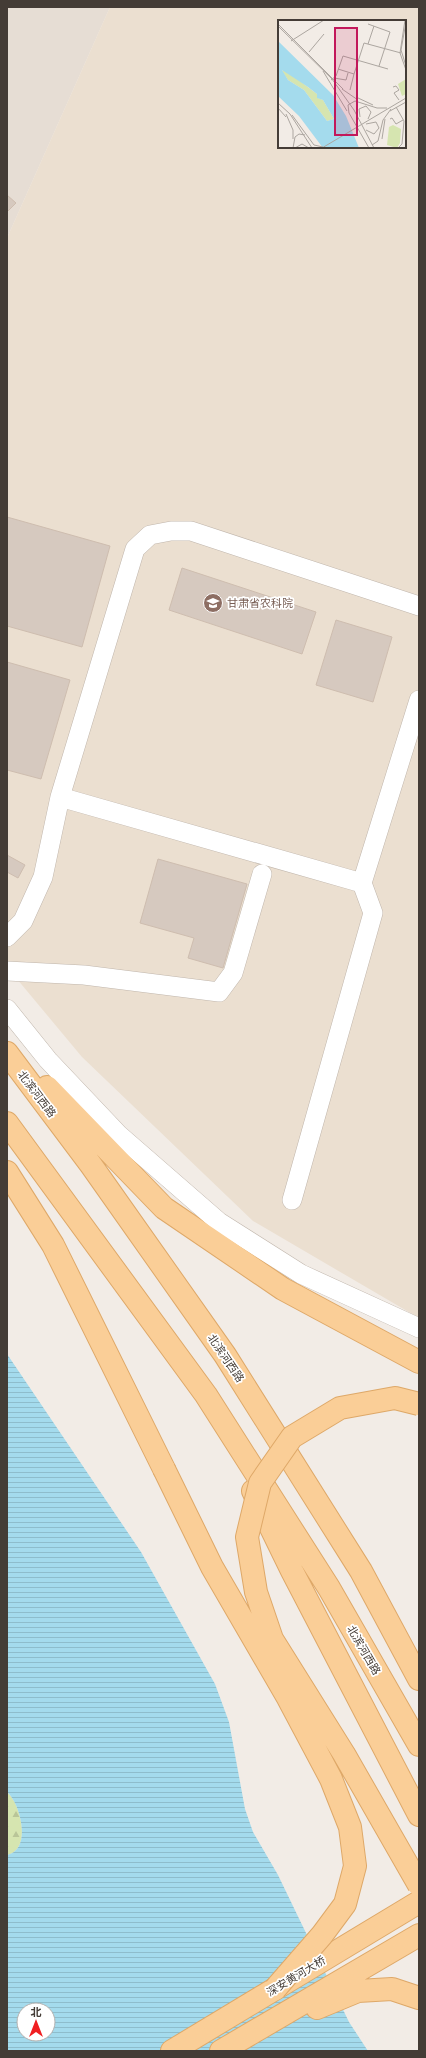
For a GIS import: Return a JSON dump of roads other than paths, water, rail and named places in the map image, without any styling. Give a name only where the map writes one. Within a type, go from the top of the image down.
[{"type":"main road","points":[[7,1047],[164,1208],[283,1289],[419,1362]]},
{"type":"main road","name":"北滨河西路","points":[[7,1053],[91,1165],[225,1355],[361,1571],[419,1679]]},
{"type":"main road","name":"北滨河西路","points":[[7,1123],[206,1395],[328,1588],[419,1744]]},
{"type":"main road","points":[[7,1172],[53,1245],[212,1567],[288,1698],[327,1772],[350,1827],[355,1866],[345,1904],[322,1935],[275,1989]]},
{"type":"main road","points":[[206,1395],[292,1571],[419,1815]]},
{"type":"main road","points":[[419,1404],[395,1398],[340,1408],[292,1437],[260,1483],[247,1537],[256,1592],[272,1639],[344,1754],[419,1885]]},
{"type":"main road","name":"深安黄河大桥","points":[[172,2051],[419,1902]]},
{"type":"main road","points":[[221,2051],[419,1935]]},
{"type":"main road","points":[[252,2032],[358,1991],[392,1989],[419,1998]]},
{"type":"lane","points":[[7,937],[23,921],[43,876],[60,797],[135,549],[150,535],[171,532],[191,532],[419,606]]},
{"type":"lane","points":[[292,1200],[373,913],[362,882],[419,700]]},
{"type":"lane","points":[[60,797],[362,882]]},
{"type":"lane","points":[[7,971],[84,975],[219,992],[233,973],[262,874]]},
{"type":"lane","points":[[7,1009],[48,1060],[119,1136],[219,1222],[301,1274],[419,1328]]},
{"type":"water","points":[[7,1354],[141,1552],[215,1684],[229,1722],[245,1809],[253,1832],[278,1875],[349,2022],[368,2051],[7,2051],[7,1855],[15,1851],[20,1845],[22,1836],[20,1816],[12,1798],[7,1792]]},
{"type":"place","name":"甘肃省农科院","points":[[213,603]]}]
